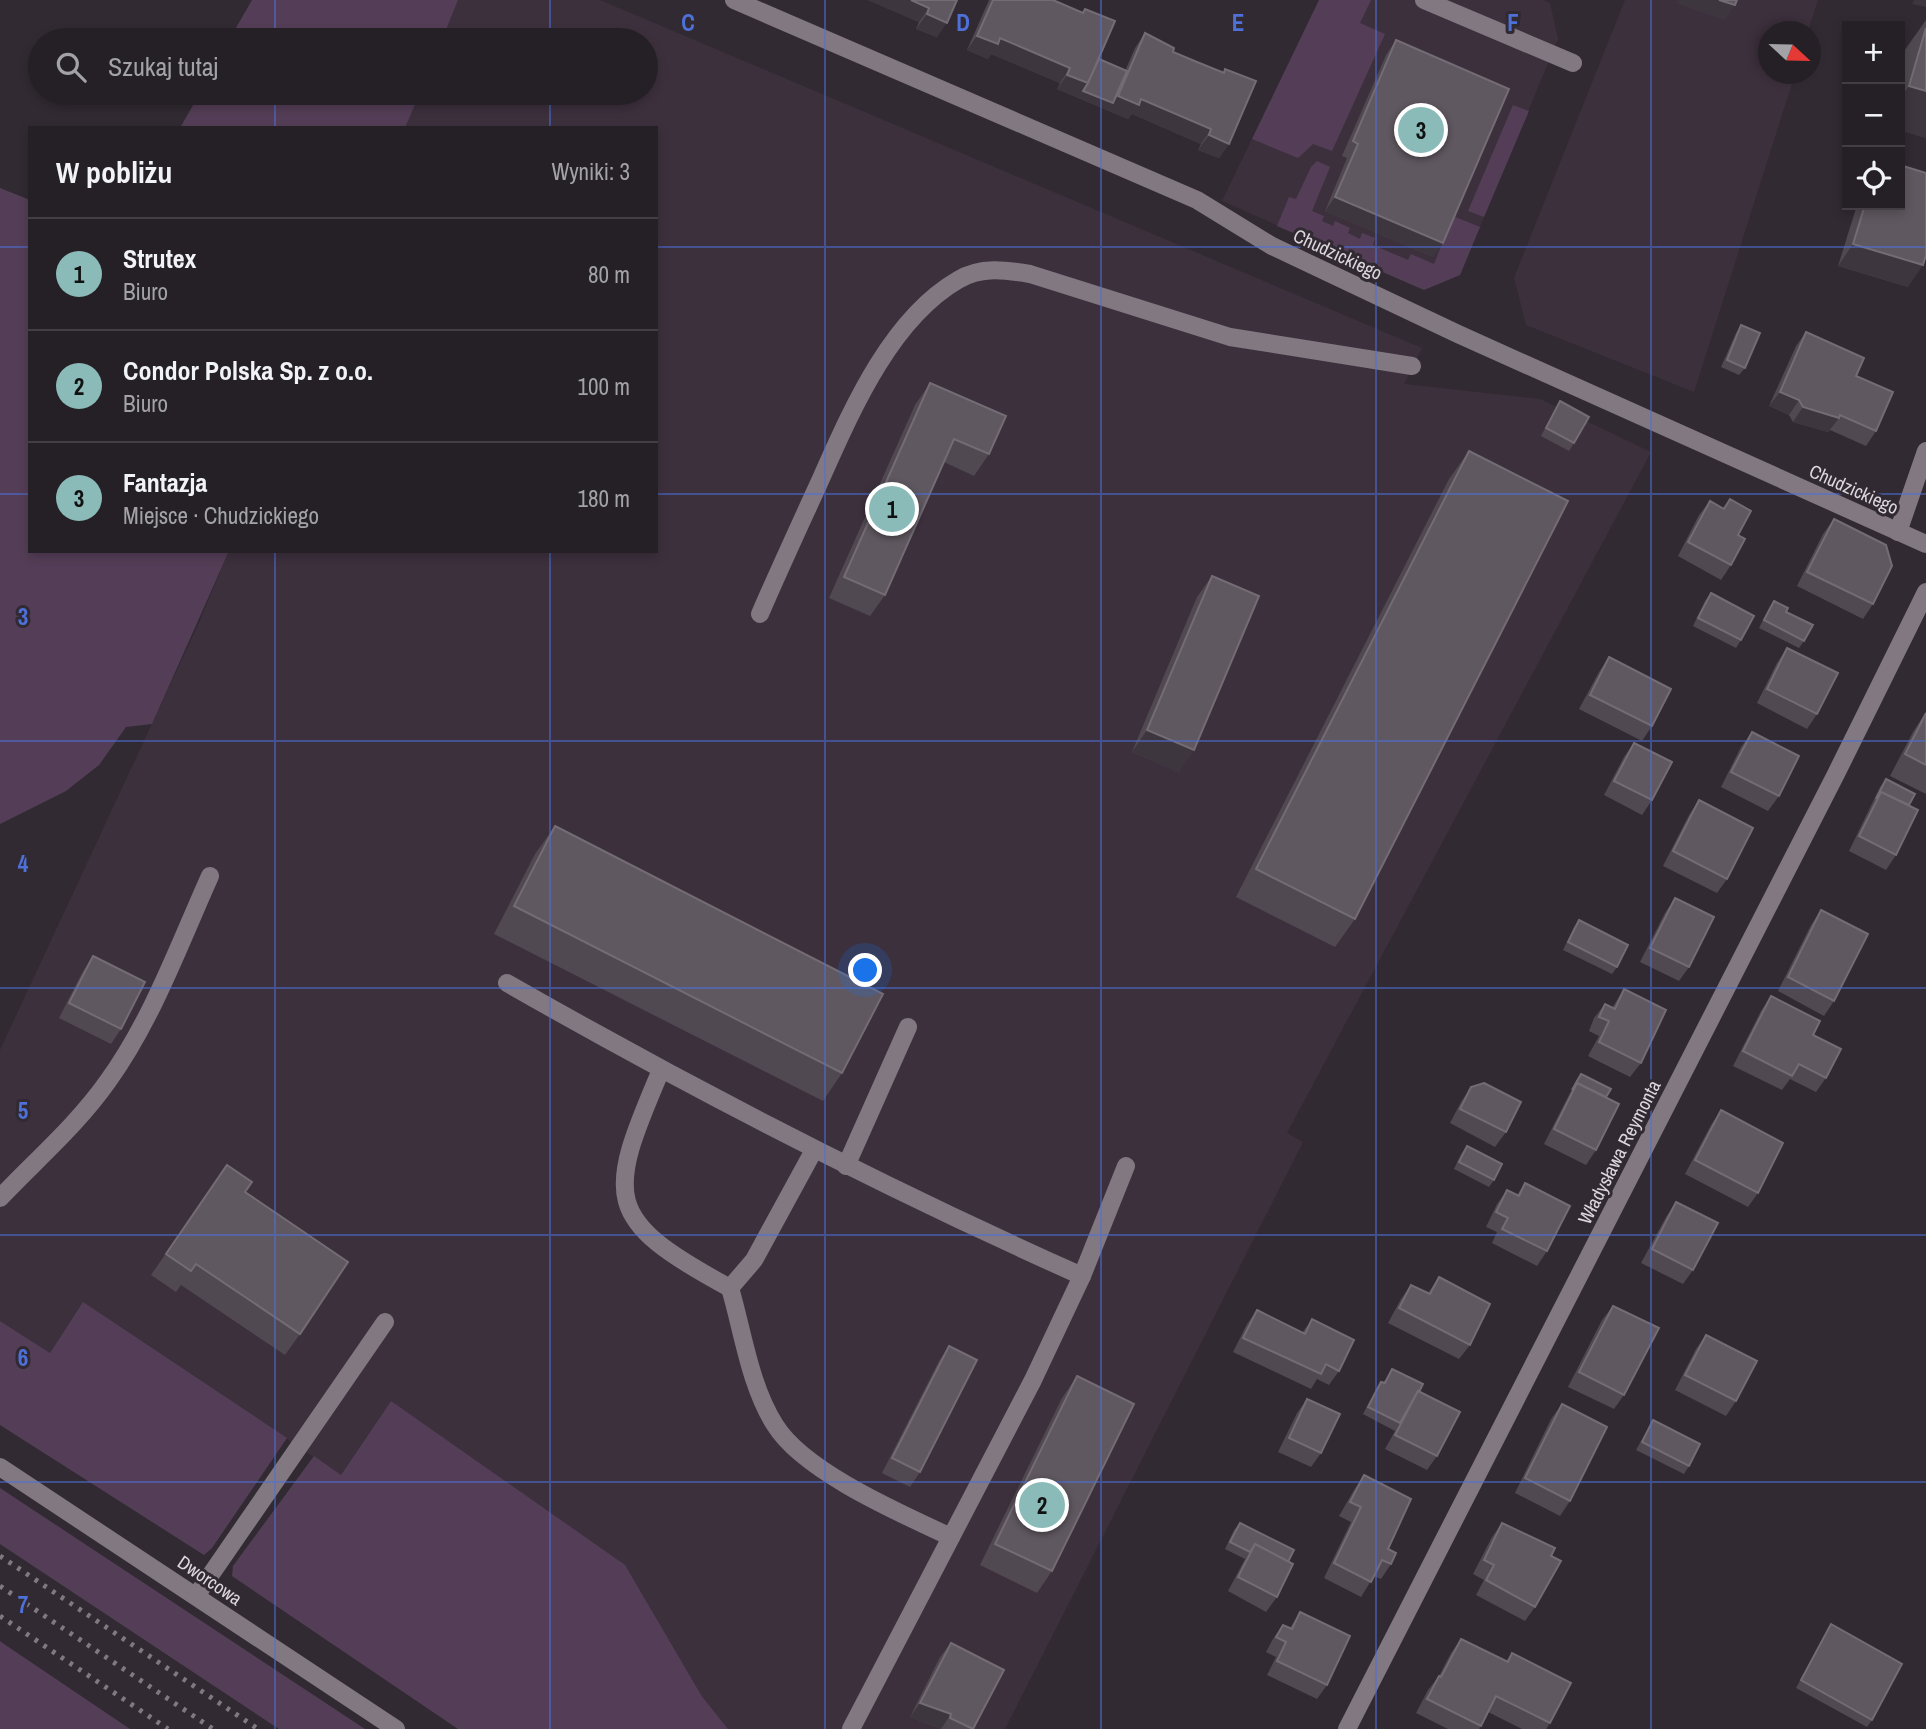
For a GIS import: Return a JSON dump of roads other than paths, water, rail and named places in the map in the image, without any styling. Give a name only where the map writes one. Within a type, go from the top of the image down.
[{"type":"street","name":"Chudzickiego","points":[[734,0],[1197,200],[1272,246],[1458,334],[1926,544]]},
{"type":"street","points":[[1424,0],[1573,63]]},
{"type":"street","points":[[760,614],[853,408],[873,370],[916,317],[958,279],[991,270],[1030,274],[1230,337],[1412,366]]},
{"type":"street","points":[[1898,532],[1926,452]]},
{"type":"street","name":"Władysława Reymonta","points":[[1347,1729],[1836,774],[1926,592]]},
{"type":"street","points":[[0,1198],[78,1120],[110,1079],[158,995],[210,876]]},
{"type":"street","points":[[507,983],[661,1070],[814,1150],[945,1215],[1082,1276]]},
{"type":"street","points":[[846,1166],[908,1027]]},
{"type":"street","points":[[661,1070],[629,1148],[624,1179],[629,1209],[641,1229],[668,1253],[730,1288],[753,1370],[770,1416],[781,1433],[820,1466],[869,1497],[951,1537]]},
{"type":"street","points":[[730,1288],[754,1260],[814,1150]]},
{"type":"street","points":[[851,1729],[1033,1380],[1082,1276],[1126,1166]]},
{"type":"street","points":[[196,1595],[385,1322]]},
{"type":"street","name":"Dworcowa","points":[[0,1467],[396,1729]]},
{"type":"railway","points":[[0,1556],[258,1729]]},
{"type":"railway","points":[[0,1586],[213,1729]]},
{"type":"railway","points":[[0,1616],[168,1729]]},
{"type":"place","name":"Fantazja","points":[[1421,130]]},
{"type":"place","name":"Strutex","points":[[892,509]]},
{"type":"place","name":"Condor Polska Sp. z o.o.","points":[[1042,1505]]}]
